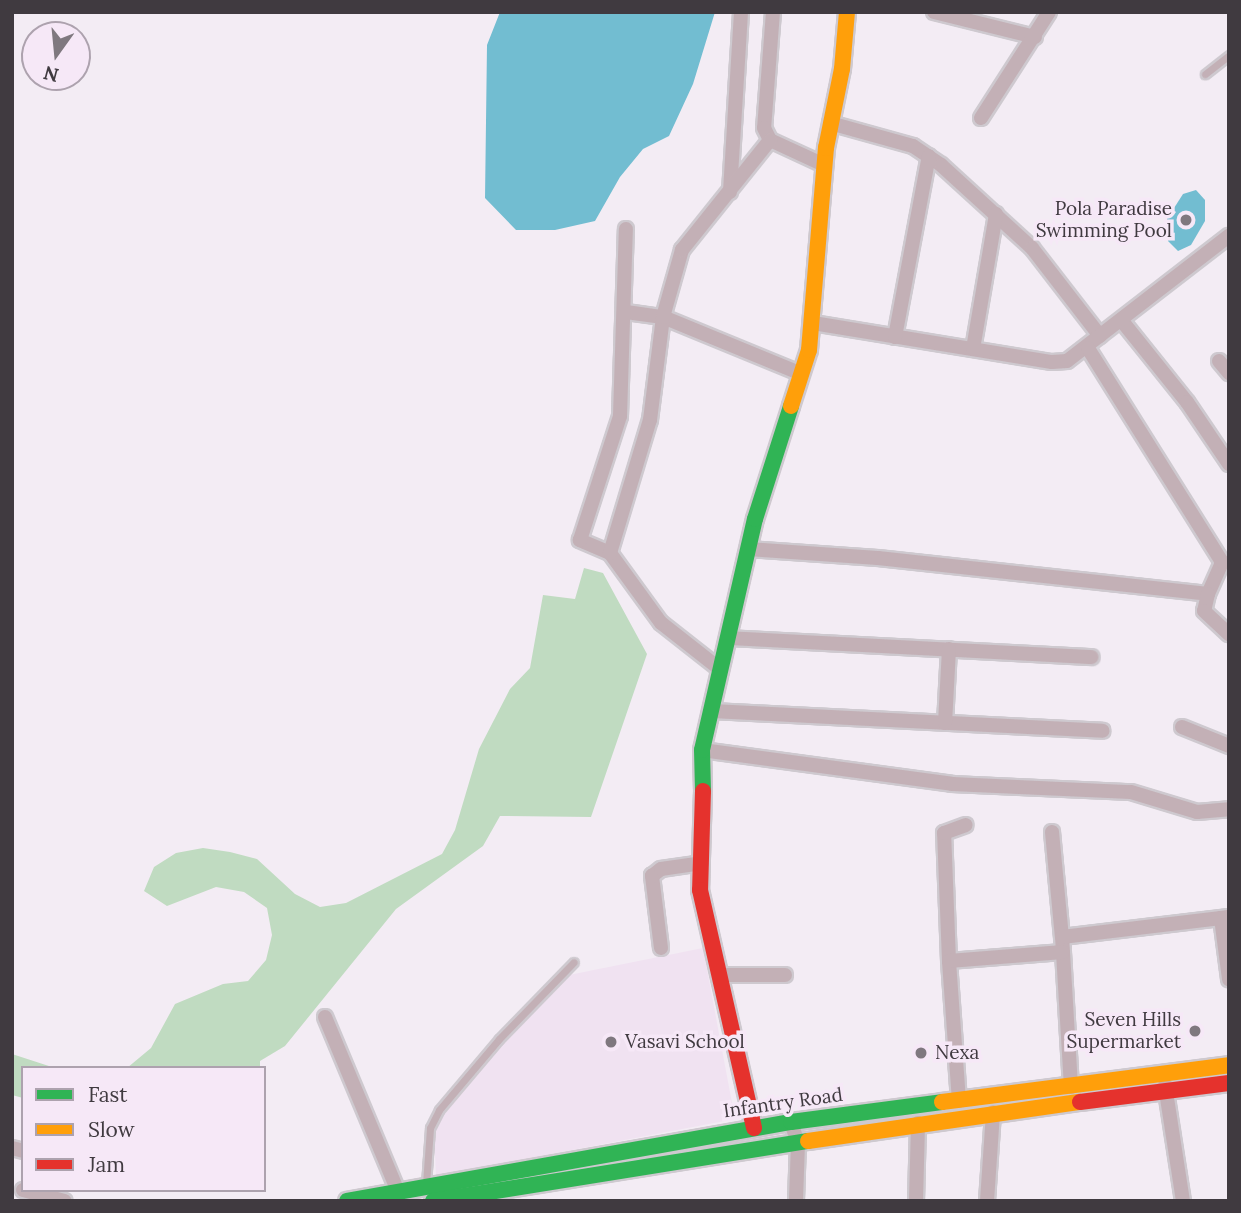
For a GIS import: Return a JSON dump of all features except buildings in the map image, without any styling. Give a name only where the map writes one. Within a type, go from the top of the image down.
[{"type":"street","points":[[730,193],[741,12]]},
{"type":"street","points":[[611,553],[650,420],[663,317],[682,250],[770,140],[764,113],[773,12]]},
{"type":"street","points":[[754,1128],[700,890],[702,750],[748,549],[802,374],[813,323],[824,165],[842,69],[847,12]]},
{"type":"street","points":[[934,12],[1035,37]]},
{"type":"street","points":[[981,118],[1049,12]]},
{"type":"street","points":[[830,123],[888,138],[929,156],[1032,248],[1100,336]]},
{"type":"street","points":[[770,140],[824,165]]},
{"type":"street","points":[[895,337],[929,156]]},
{"type":"street","points":[[973,349],[996,214]]},
{"type":"street","points":[[626,229],[626,312],[620,416],[580,540],[611,553],[661,623],[721,670]]},
{"type":"street","points":[[813,323],[1052,362],[1067,361],[1229,236]]},
{"type":"street","points":[[626,312],[663,317],[802,374]]},
{"type":"street","points":[[1122,321],[1187,402],[1229,464]]},
{"type":"street","points":[[1087,348],[1222,562],[1208,594],[1204,611],[1229,634]]},
{"type":"street","points":[[1219,361],[1229,373]]},
{"type":"street","points":[[748,549],[878,558],[1208,594]]},
{"type":"street","points":[[728,638],[1093,657]]},
{"type":"street","points":[[945,723],[949,649]]},
{"type":"street","points":[[712,711],[1102,731]]},
{"type":"street","points":[[1182,727],[1229,746]]},
{"type":"street","points":[[702,750],[952,783],[1131,792],[1197,812],[1229,809]]},
{"type":"street","points":[[959,1101],[949,961],[944,833],[966,825]]},
{"type":"street","points":[[1052,832],[1062,937],[1071,1087]]},
{"type":"street","points":[[661,948],[652,876],[661,869],[702,863]]},
{"type":"street","points":[[1062,937],[1225,917],[1229,979]]},
{"type":"street","points":[[949,961],[1063,952]]},
{"type":"street","points":[[719,975],[785,975]]},
{"type":"street","points":[[325,1017],[397,1189]]},
{"type":"street","name":"Infantry Road","points":[[347,1201],[397,1189],[791,1122],[1229,1065]]},
{"type":"street","points":[[1163,1074],[1183,1201]]},
{"type":"street","name":"Infantry Road","points":[[433,1201],[918,1123],[1229,1083]]},
{"type":"street","points":[[987,1201],[993,1112]]},
{"type":"street","points":[[791,1122],[798,1143],[796,1201]]},
{"type":"street","points":[[916,1201],[918,1123]]},
{"type":"street","points":[[31,1192],[65,1201]]},
{"type":"lane","points":[[1205,75],[1229,55]]},
{"type":"lane","points":[[426,1184],[430,1128],[439,1110],[499,1039],[574,962]]},
{"type":"shaded area","name":"Vasavi School","points":[[703,948],[735,1119],[436,1176],[433,1109],[569,975]]},
{"type":"green space","points":[[584,568],[603,573],[647,654],[591,817],[500,816],[483,846],[396,909],[285,1046],[260,1061],[260,1066],[129,1066],[151,1048],[175,1004],[223,984],[248,981],[266,960],[272,935],[267,908],[244,892],[216,887],[167,906],[144,891],[154,867],[176,853],[203,848],[230,852],[257,859],[295,894],[320,907],[346,903],[442,854],[455,830],[479,749],[510,689],[530,668],[543,595],[575,599]]},
{"type":"green space","points":[[12,1054],[49,1066],[21,1066],[21,1097],[12,1095]]},
{"type":"water","points":[[500,12],[715,12],[693,84],[669,136],[643,149],[620,177],[595,221],[555,230],[516,230],[485,198],[487,45]]},
{"type":"water","name":"Pola Paradise Swimming Pool","points":[[1196,190],[1205,200],[1205,221],[1191,245],[1178,251],[1168,241],[1167,219],[1183,194]]},
{"type":"traffic: fast","points":[[703,791],[702,750],[755,519],[791,406]]},
{"type":"traffic: fast","points":[[347,1201],[791,1122],[942,1102]]},
{"type":"traffic: fast","points":[[433,1201],[808,1141]]},
{"type":"traffic: slow","points":[[791,406],[809,350],[826,148],[842,69],[847,12]]},
{"type":"traffic: slow","points":[[942,1102],[1229,1065]]},
{"type":"traffic: slow","points":[[808,1141],[1080,1102]]},
{"type":"traffic: jam","points":[[703,791],[700,890],[754,1128]]},
{"type":"traffic: jam","points":[[1080,1102],[1229,1083]]},
{"type":"place","name":"Pola Paradise Swimming Pool","points":[[1186,220]]},
{"type":"place","name":"Seven Hills Supermarket","points":[[1195,1031]]},
{"type":"place","name":"Vasavi School","points":[[611,1042]]},
{"type":"place","name":"Nexa","points":[[921,1053]]}]
